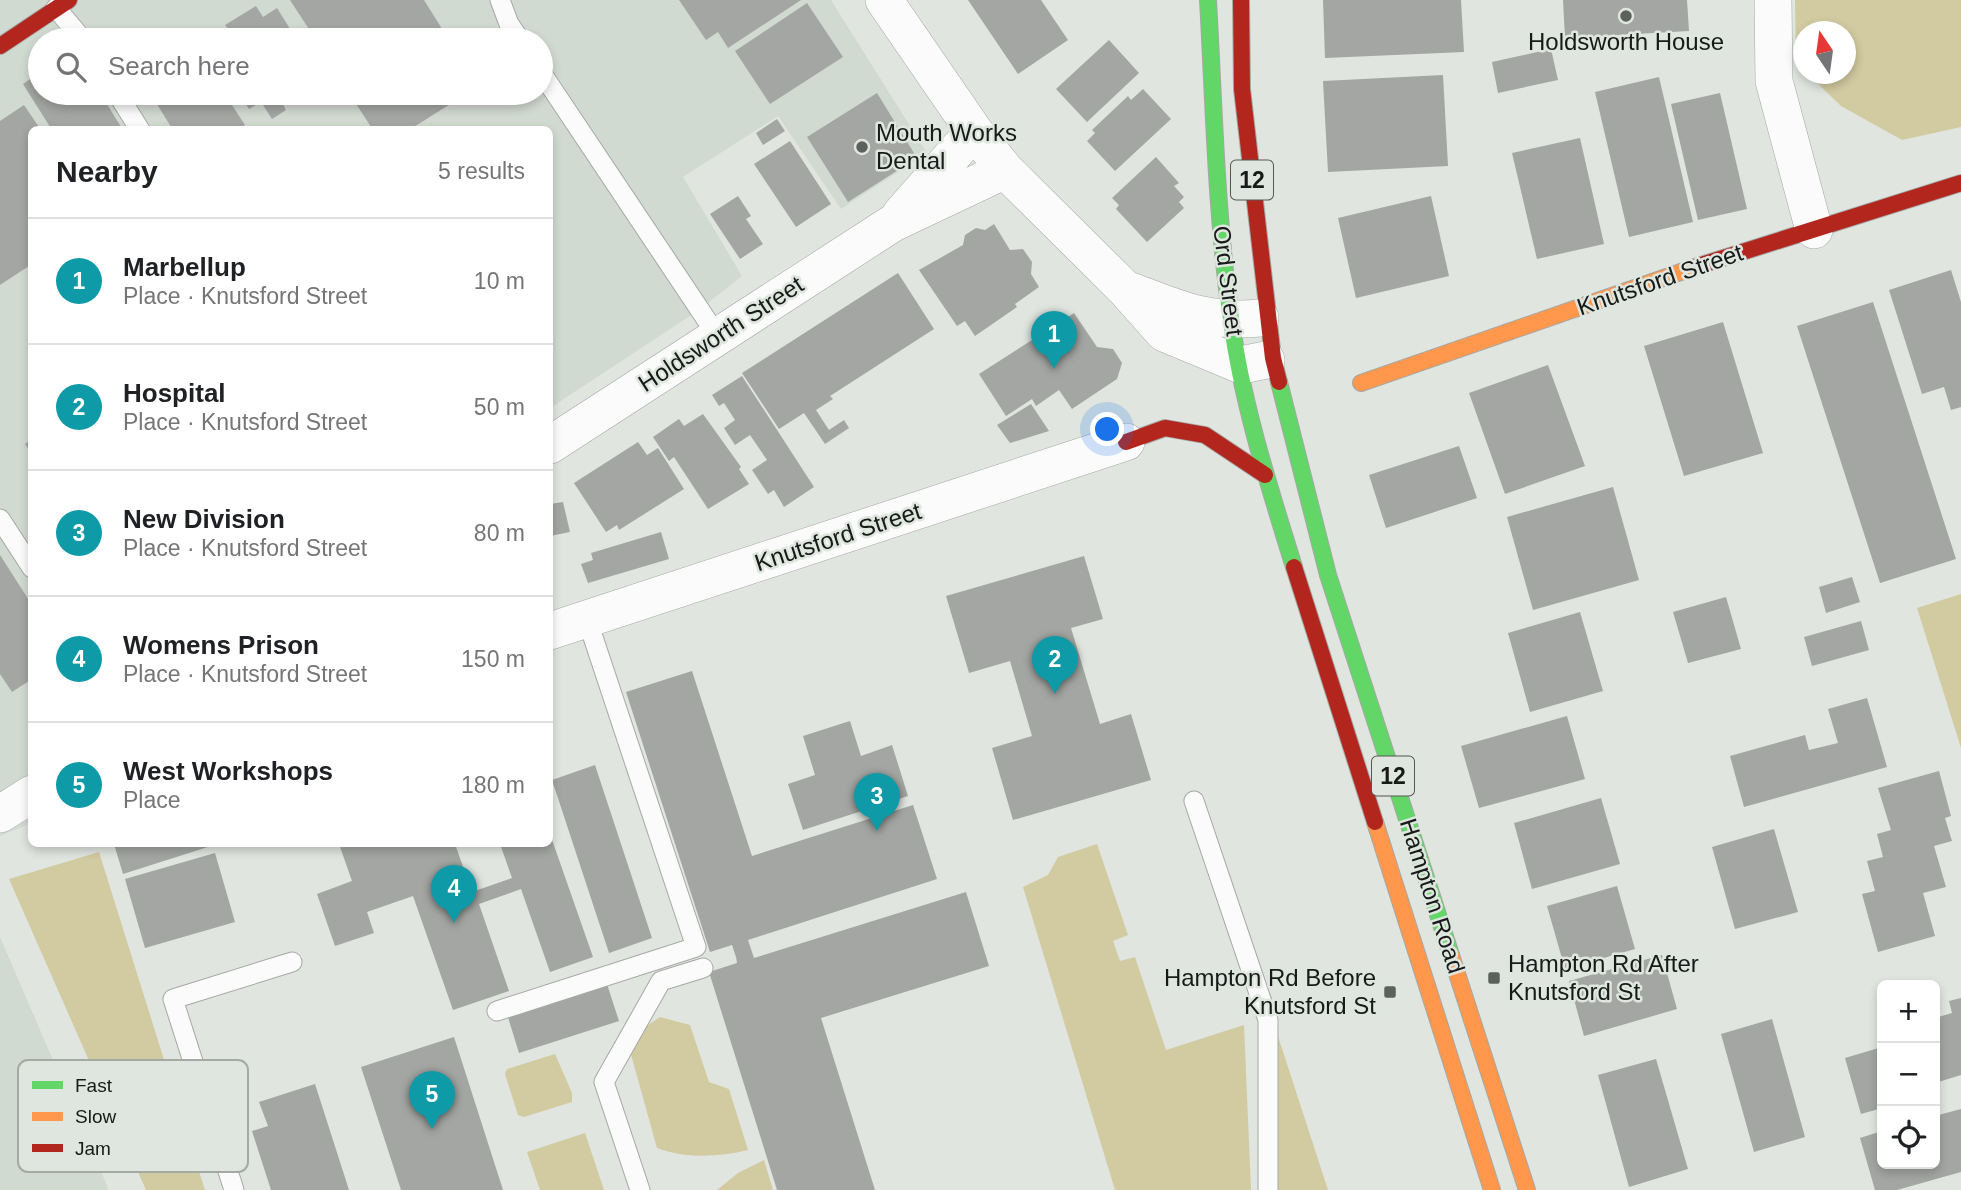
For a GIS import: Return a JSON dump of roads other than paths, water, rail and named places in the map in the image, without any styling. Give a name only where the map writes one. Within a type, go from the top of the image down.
[{"type":"main road","name":"Ord Street","points":[[1208,0],[1218,192],[1231,321],[1257,361]]},
{"type":"main road","name":"Ord Street","points":[[1241,0],[1242,89],[1267,317],[1257,361],[1265,475]]},
{"type":"main road","points":[[0,46],[63,4]]},
{"type":"main road","name":"Knutsford Street","points":[[1361,383],[1735,253],[1961,183]]},
{"type":"main road","name":"Hampton Road","points":[[1257,361],[1527,1190]]},
{"type":"main road","points":[[1126,442],[1166,428],[1205,435],[1265,475]]},
{"type":"main road","name":"Hampton Road","points":[[1265,475],[1492,1190]]},
{"type":"street","points":[[884,0],[974,131],[1005,170],[1124,288],[1164,333],[1257,361]]},
{"type":"street","points":[[1773,0],[1774,81],[1814,230]]},
{"type":"street","name":"Holdsworth Street","points":[[893,223],[974,131]]},
{"type":"street","name":"Holdsworth Street","points":[[553,443],[893,223],[1005,170]]},
{"type":"street","points":[[1124,288],[1195,316],[1231,321],[1267,317]]},
{"type":"street","name":"Knutsford Street","points":[[553,630],[1126,442]]},
{"type":"street","points":[[0,814],[28,796]]},
{"type":"lane","points":[[500,0],[512,28]]},
{"type":"lane","points":[[63,4],[76,28]]},
{"type":"lane","points":[[553,90],[718,337]]},
{"type":"lane","points":[[125,105],[138,126]]},
{"type":"lane","points":[[0,519],[28,562]]},
{"type":"lane","points":[[497,1011],[696,947],[587,619]]},
{"type":"lane","points":[[1194,801],[1268,1020],[1268,1190]]},
{"type":"lane","points":[[192,1060],[173,999],[292,962]]},
{"type":"lane","points":[[640,1190],[604,1082],[661,981],[703,968]]},
{"type":"lane","points":[[228,1172],[234,1190]]},
{"type":"place","name":"Holdsworth House","points":[[1626,16]]},
{"type":"place","name":"Mouth Works Dental","points":[[862,147]]},
{"type":"place","name":"Marbellup","points":[[1054,369]]},
{"type":"place","name":"Hospital","points":[[1055,694]]},
{"type":"place","name":"New Division","points":[[877,831]]},
{"type":"place","name":"Womens Prison","points":[[454,923]]},
{"type":"place","name":"Hampton Rd After Knutsford St","points":[[1494,978]]},
{"type":"place","name":"Hampton Rd Before Knutsford St","points":[[1390,992]]},
{"type":"place","name":"West Workshops","points":[[432,1129]]}]
